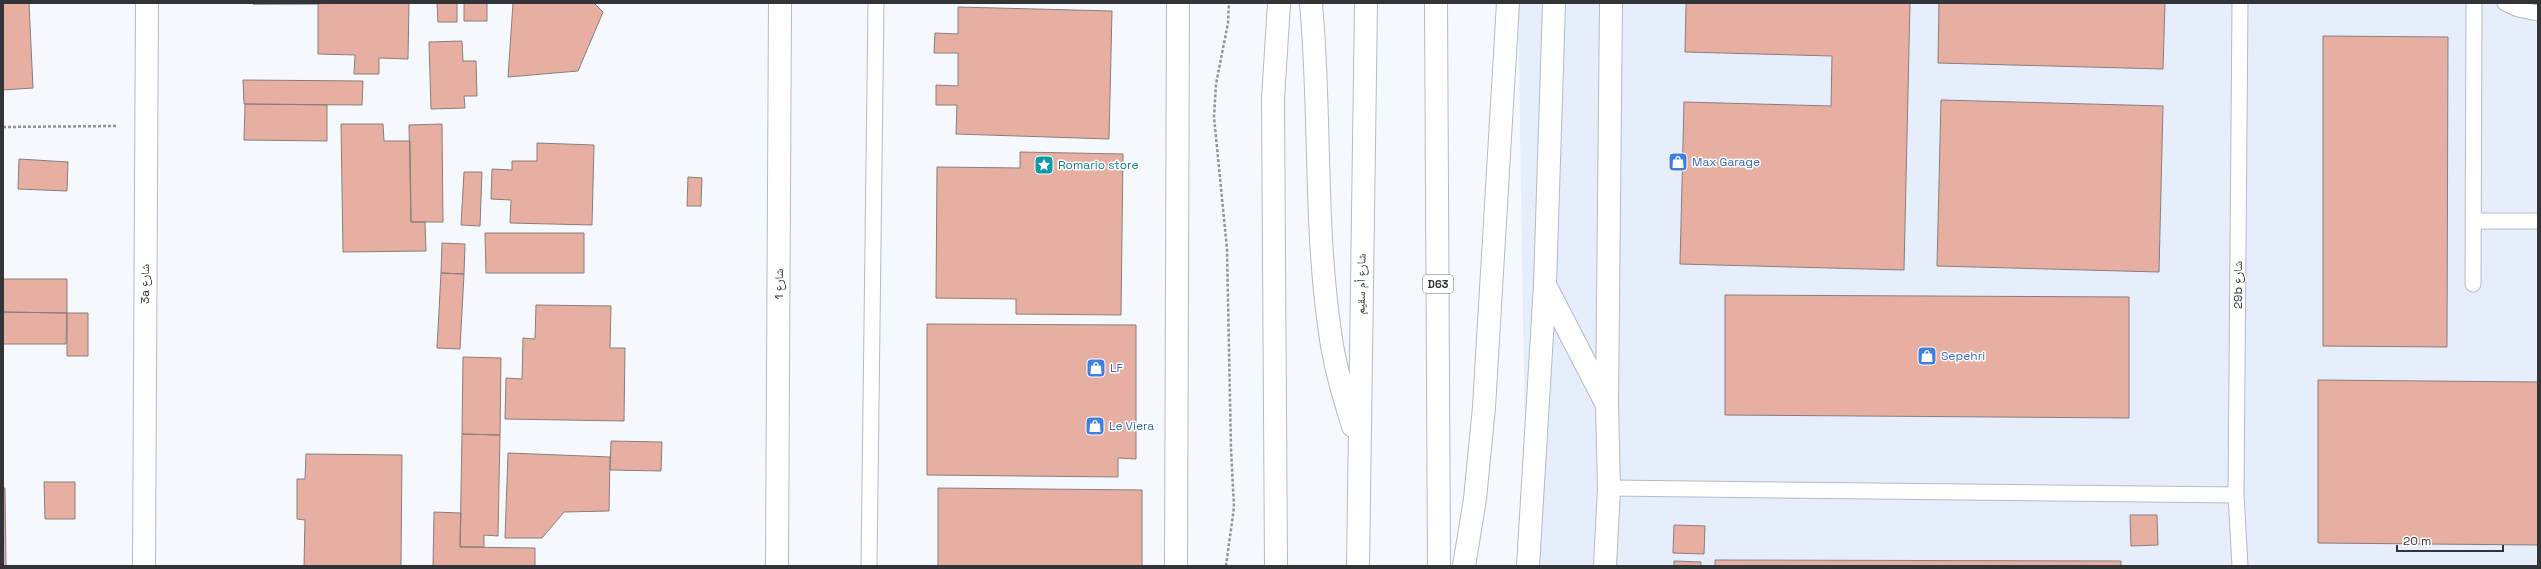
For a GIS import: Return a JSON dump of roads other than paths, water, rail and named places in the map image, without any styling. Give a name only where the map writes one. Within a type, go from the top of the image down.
[{"type":"main road","name":"3a شارع","points":[[144,566],[147,3]]},
{"type":"main road","name":"شارع 1","points":[[777,566],[780,3]]},
{"type":"main road","points":[[1176,566],[1178,3]]},
{"type":"main road","points":[[1276,566],[1273,99],[1279,3]]},
{"type":"main road","points":[[1311,3],[1323,276],[1330,333],[1341,389],[1358,444]]},
{"type":"main road","name":"شارع أم سقيم","points":[[1358,566],[1358,444],[1366,3]]},
{"type":"main road","name":"D63","points":[[1436,3],[1439,566]]},
{"type":"main road","points":[[1464,566],[1475,499],[1484,407],[1508,3]]},
{"type":"main road","points":[[1528,566],[1545,285],[1554,3]]},
{"type":"main road","points":[[1605,566],[1609,488],[1607,405],[1611,3]]},
{"type":"main road","points":[[1545,285],[1607,405]]},
{"type":"lane","points":[[869,566],[876,3]]},
{"type":"lane","name":"29b شارع","points":[[2240,3],[2236,495],[2240,566]]},
{"type":"lane","points":[[2473,284],[2474,3]]},
{"type":"lane","points":[[2505,3],[2518,9],[2538,13]]},
{"type":"lane","points":[[2473,221],[2538,221]]},
{"type":"lane","points":[[1609,488],[2236,495]]},
{"type":"place","name":"Max Garage","points":[[1678,162]]},
{"type":"place","name":"Romario store","points":[[1044,165]]},
{"type":"place","name":"Sepehri","points":[[1927,356]]},
{"type":"place","name":"LF","points":[[1096,368]]},
{"type":"place","name":"Le Viera","points":[[1095,426]]}]
